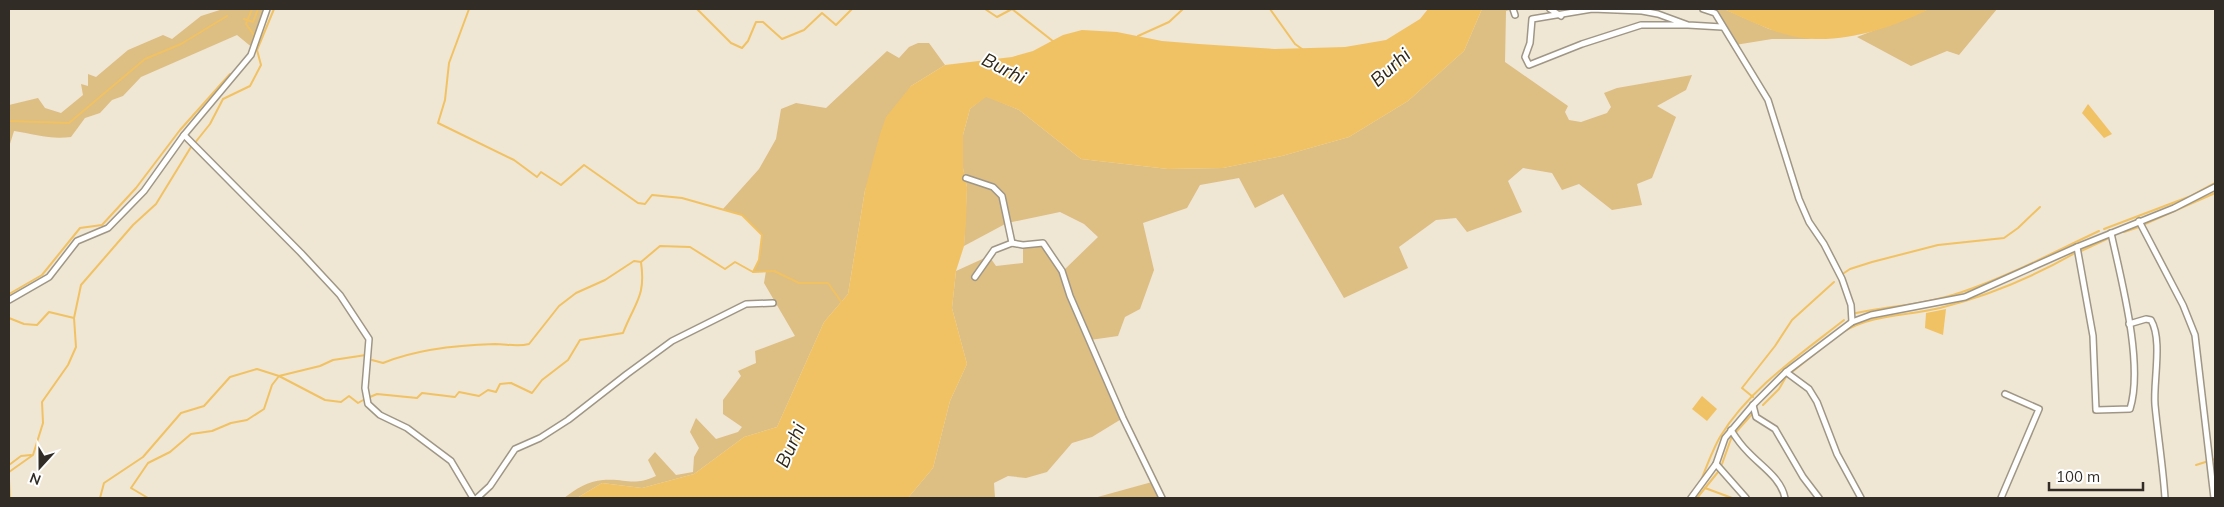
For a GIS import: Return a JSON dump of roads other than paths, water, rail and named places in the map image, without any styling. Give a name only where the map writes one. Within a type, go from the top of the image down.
[{"type":"street","points":[[9,300],[48,277],[77,241],[108,228],[144,191],[184,135],[251,55],[267,9]]},
{"type":"street","points":[[1513,9],[1515,15]]},
{"type":"street","points":[[1550,9],[1562,16]]},
{"type":"street","points":[[1688,25],[1658,14],[1642,11],[1592,9],[1562,16],[1532,19],[1530,43],[1525,57],[1529,65],[1582,44],[1641,25],[1722,26]]},
{"type":"street","points":[[1703,9],[1715,13],[1768,100],[1799,199],[1809,222],[1824,244],[1842,280],[1851,305],[1852,322]]},
{"type":"street","points":[[184,135],[302,253],[340,295],[369,339],[365,388],[368,404],[380,415],[408,428],[451,461],[473,498]]},
{"type":"street","points":[[966,178],[993,187],[1002,196],[1012,243]]},
{"type":"street","points":[[1691,498],[1716,464],[1725,438],[1752,405],[1786,372],[1852,322],[1871,315],[1965,297],[2077,247],[2174,208],[2215,187]]},
{"type":"street","points":[[2139,221],[2169,282],[2183,304],[2195,335],[2214,498]]},
{"type":"street","points":[[2077,247],[2093,336],[2096,410],[2130,409],[2134,376],[2132,345],[2111,233]]},
{"type":"street","points":[[974,277],[994,250],[1012,243],[1023,245],[1043,243],[1062,271],[1070,296],[1123,418],[1162,498]]},
{"type":"street","points":[[477,498],[490,486],[515,449],[540,438],[568,420],[626,374],[672,341],[746,304],[773,303]]},
{"type":"street","points":[[2129,324],[2146,319],[2151,320],[2154,324],[2156,344],[2155,403],[2165,498]]},
{"type":"street","points":[[1786,372],[1809,390],[1817,402],[1837,454],[1861,498]]},
{"type":"street","points":[[2001,498],[2039,409],[2004,394]]},
{"type":"street","points":[[1752,405],[1756,417],[1775,429],[1803,477],[1819,498]]},
{"type":"street","points":[[1731,430],[1748,452],[1767,469],[1783,489],[1785,498]]},
{"type":"street","points":[[1716,464],[1746,498]]},
{"type":"water","name":"Burhi","points":[[1428,9],[1482,9],[1464,51],[1408,101],[1349,137],[1282,156],[1223,168],[1168,169],[1081,159],[1019,110],[986,97],[970,109],[963,135],[963,168],[967,187],[964,246],[956,271],[952,308],[967,364],[950,401],[933,468],[908,498],[577,498],[602,483],[642,488],[694,474],[744,437],[777,427],[824,322],[848,294],[865,190],[886,117],[911,86],[945,65],[1012,57],[1033,51],[1063,35],[1082,30],[1117,32],[1162,41],[1275,49],[1345,47],[1386,40],[1420,19]]},
{"type":"water","points":[[1724,9],[1929,9],[1888,27],[1859,35],[1815,39],[1780,33]]},
{"type":"water","points":[[2088,104],[2112,134],[2104,138],[2082,113]]},
{"type":"water","points":[[1946,309],[1943,335],[1925,328],[1926,313]]},
{"type":"water","points":[[1702,396],[1717,409],[1707,421],[1692,409]]},
{"type":"waterway","points":[[252,9],[246,24],[254,35],[252,43]]},
{"type":"waterway","points":[[244,19],[253,22],[258,9]]},
{"type":"waterway","points":[[194,144],[210,124],[223,99],[250,86],[261,65],[257,50],[274,9]]},
{"type":"waterway","points":[[469,9],[449,63],[445,100],[438,123],[514,160],[537,177],[541,172],[561,185],[584,165],[638,203],[645,204],[652,195],[682,198],[742,215],[762,235],[759,260],[753,272]]},
{"type":"waterway","points":[[697,9],[731,43],[742,48],[748,41],[756,22],[763,22],[782,39],[804,30],[822,13],[836,25],[852,9]]},
{"type":"waterway","points":[[985,9],[997,17],[1012,9],[1054,42]]},
{"type":"waterway","points":[[1138,36],[1169,22],[1183,9]]},
{"type":"waterway","points":[[1270,9],[1295,44],[1302,49]]},
{"type":"waterway","points":[[9,121],[69,123],[145,59],[181,44],[227,16]]},
{"type":"waterway","points":[[9,294],[42,275],[80,228],[102,225],[136,188],[180,130],[230,74]]},
{"type":"waterway","points":[[9,472],[33,455],[43,423],[42,402],[68,365],[76,347],[74,318],[81,285],[133,225],[156,204],[191,147]]},
{"type":"waterway","points":[[2104,229],[2191,196],[2215,183]]},
{"type":"waterway","points":[[2145,224],[2215,193]]},
{"type":"waterway","points":[[1841,275],[1850,269],[1872,262],[1938,245],[2004,238],[2018,228],[2040,207]]},
{"type":"waterway","points":[[2124,232],[2139,227]]},
{"type":"waterway","points":[[1856,313],[1923,302],[1980,286],[2099,231]]},
{"type":"waterway","points":[[2081,251],[2109,238]]},
{"type":"waterway","points":[[370,397],[377,394],[417,398],[422,393],[455,397],[459,392],[479,396],[488,390],[496,392],[500,384],[511,383],[532,393],[542,380],[568,360],[580,340],[623,333],[641,292],[641,262],[660,246],[690,247],[725,269],[735,262],[753,272],[774,271],[799,283],[828,283],[842,303]]},
{"type":"waterway","points":[[1843,332],[1866,322],[1890,316],[1928,311],[1975,298],[2026,278],[2075,253]]},
{"type":"waterway","points":[[372,360],[383,363],[410,354],[467,345],[529,344],[559,306],[576,293],[605,280],[634,261],[641,262]]},
{"type":"waterway","points":[[1753,397],[1742,388],[1775,346],[1792,320],[1834,282]]},
{"type":"waterway","points":[[9,318],[24,324],[37,325],[49,312],[74,318]]},
{"type":"waterway","points":[[1700,483],[1720,437],[1746,403],[1777,373],[1844,320]]},
{"type":"waterway","points":[[1792,372],[1837,336]]},
{"type":"waterway","points":[[100,498],[104,483],[143,457],[181,413],[204,406],[230,377],[257,369],[279,376],[320,366],[333,360],[366,355]]},
{"type":"waterway","points":[[148,498],[131,488],[148,463],[170,452],[191,434],[212,431],[231,423],[247,420],[264,409],[272,385],[279,376],[325,400],[341,402],[349,396],[358,403],[365,399]]},
{"type":"waterway","points":[[1763,405],[1779,389],[1786,377]]},
{"type":"waterway","points":[[1736,432],[1753,413]]},
{"type":"waterway","points":[[1722,464],[1732,436]]},
{"type":"waterway","points":[[9,465],[21,456],[31,455]]},
{"type":"waterway","points":[[2196,465],[2215,459]]},
{"type":"waterway","points":[[1697,498],[1718,472]]},
{"type":"waterway","points":[[9,479],[10,498]]},
{"type":"waterway","points":[[1705,488],[1732,498]]}]
